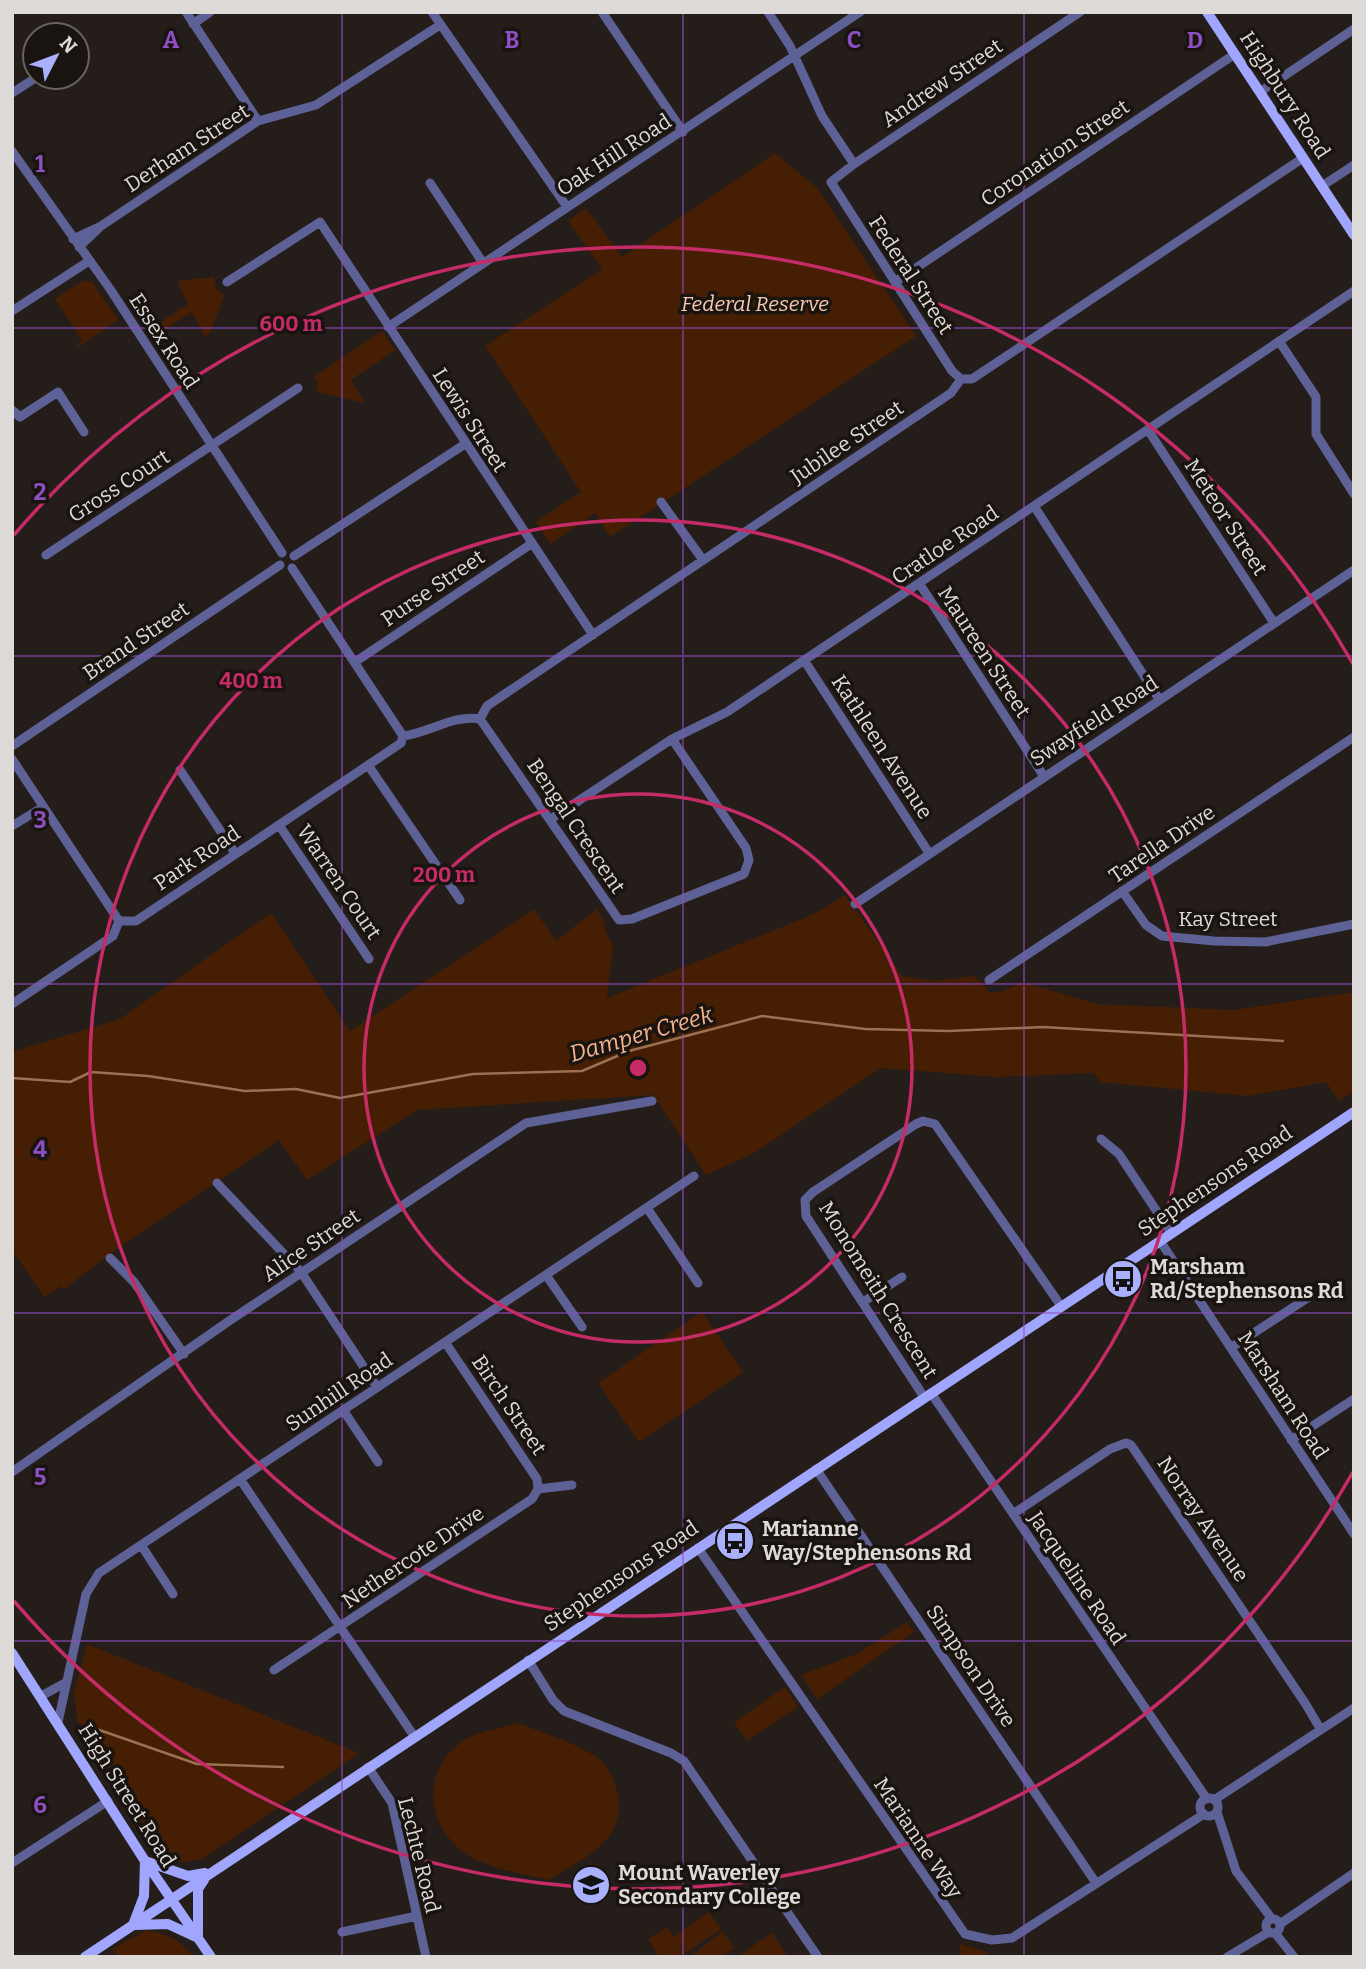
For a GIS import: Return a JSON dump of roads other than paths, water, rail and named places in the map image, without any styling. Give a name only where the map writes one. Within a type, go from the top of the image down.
[{"type":"main road","name":"Highbury Road","points":[[1207,12],[1354,235]]},
{"type":"main road","name":"Stephensons Road","points":[[85,1957],[1354,1112]]},
{"type":"main road","name":"High Street Road","points":[[12,1653],[145,1861],[211,1957]]},
{"type":"main road","points":[[145,1861],[188,1876],[209,1872],[198,1889],[198,1938],[168,1924],[134,1925],[144,1896],[145,1861]]},
{"type":"street","points":[[186,12],[258,121]]},
{"type":"street","points":[[194,24],[210,12]]},
{"type":"street","points":[[432,12],[567,208]]},
{"type":"street","points":[[602,12],[682,132]]},
{"type":"street","points":[[768,12],[795,56],[822,116],[854,164]]},
{"type":"street","name":"Oak Hill Road","points":[[388,327],[860,12]]},
{"type":"street","name":"Andrew Street","points":[[833,188],[834,178],[1080,12]]},
{"type":"street","name":"Derham Street","points":[[73,239],[101,226],[258,121],[316,105],[440,25]]},
{"type":"street","points":[[1260,92],[1354,29]]},
{"type":"street","name":"Coronation Street","points":[[895,282],[1235,54]]},
{"type":"street","name":"Essex Road","points":[[12,151],[89,261],[282,553]]},
{"type":"street","name":"Jubilee Street","points":[[480,719],[487,706],[951,393],[961,379],[972,379],[1303,159]]},
{"type":"street","points":[[1322,186],[1354,165]]},
{"type":"street","points":[[430,183],[483,263]]},
{"type":"street","name":"Federal Street","points":[[833,188],[952,370],[961,379]]},
{"type":"street","name":"Lewis Street","points":[[227,282],[320,222],[593,635]]},
{"type":"street","name":"Derham Street","points":[[79,247],[101,226]]},
{"type":"street","points":[[12,311],[89,261]]},
{"type":"street","name":"Cratloe Road","points":[[551,819],[672,739],[727,712],[1354,292]]},
{"type":"street","points":[[1279,341],[1316,397],[1316,434],[1354,494]]},
{"type":"street","name":"Gross Court","points":[[46,555],[298,388]]},
{"type":"street","points":[[16,414],[58,392],[84,432]]},
{"type":"street","name":"Meteor Street","points":[[1148,430],[1274,623]]},
{"type":"street","points":[[294,555],[465,444]]},
{"type":"street","points":[[661,502],[703,560]]},
{"type":"street","points":[[1034,506],[1159,699]]},
{"type":"street","name":"Purse Street","points":[[355,662],[531,544]]},
{"type":"street","points":[[292,568],[296,563],[294,555],[289,552],[282,553],[280,565],[292,568],[403,736],[423,733],[466,716],[480,719]]},
{"type":"street","name":"Brand Street","points":[[12,747],[280,565]]},
{"type":"street","name":"Swayfield Road","points":[[855,904],[1043,775],[1354,570]]},
{"type":"street","name":"Maureen Street","points":[[919,583],[1043,775]]},
{"type":"street","name":"Kathleen Avenue","points":[[804,660],[929,853]]},
{"type":"street","name":"Bengal Crescent","points":[[480,719],[619,920],[632,919],[744,874],[748,860],[746,848],[672,739]]},
{"type":"street","name":"Park Road","points":[[119,921],[136,921],[401,743],[403,736]]},
{"type":"street","name":"Tarella Drive","points":[[989,980],[1352,742]]},
{"type":"street","points":[[12,760],[119,921],[113,936],[12,1004]]},
{"type":"street","points":[[368,765],[460,900]]},
{"type":"street","points":[[180,770],[235,853]]},
{"type":"street","points":[[12,826],[43,807]]},
{"type":"street","name":"Warren Court","points":[[279,825],[369,959]]},
{"type":"street","name":"Kay Street","points":[[1122,891],[1146,925],[1162,936],[1265,942],[1354,924]]},
{"type":"street","name":"Alice Street","points":[[12,1472],[301,1272],[526,1124],[652,1101]]},
{"type":"street","name":"Monomeith Crescent","points":[[928,1395],[806,1216],[805,1200],[922,1121],[935,1124],[940,1129],[1061,1306]]},
{"type":"street","points":[[1101,1139],[1119,1154],[1171,1233]]},
{"type":"street","name":"Sunhill Road","points":[[58,1722],[86,1594],[99,1573],[694,1176]]},
{"type":"street","points":[[217,1183],[301,1272],[377,1387]]},
{"type":"street","points":[[647,1208],[698,1283]]},
{"type":"street","name":"Marsham Road","points":[[1160,1241],[1354,1534]]},
{"type":"street","points":[[110,1258],[134,1282],[184,1354]]},
{"type":"street","points":[[547,1275],[582,1326]]},
{"type":"street","points":[[863,1302],[902,1277]]},
{"type":"street","points":[[1232,1348],[1310,1297]]},
{"type":"street","name":"Birch Street","points":[[444,1342],[537,1479],[538,1489]]},
{"type":"street","name":"Jacqueline Road","points":[[928,1395],[1013,1514],[1194,1783],[1209,1807],[1237,1871],[1294,1957]]},
{"type":"street","points":[[1291,1440],[1354,1399]]},
{"type":"street","points":[[343,1410],[378,1462]]},
{"type":"street","name":"Norray Avenue","points":[[1013,1514],[1110,1449],[1120,1444],[1131,1445],[1305,1703],[1321,1731]]},
{"type":"street","name":"Simpson Drive","points":[[816,1469],[1096,1883]]},
{"type":"street","points":[[240,1479],[414,1736]]},
{"type":"street","points":[[538,1489],[572,1485]]},
{"type":"street","name":"Nethercote Drive","points":[[274,1670],[532,1499],[538,1489]]},
{"type":"street","points":[[141,1545],[173,1594]]},
{"type":"street","name":"Marianne Way","points":[[698,1548],[965,1934],[992,1941],[1012,1938],[1187,1823],[1354,1708]]},
{"type":"street","points":[[528,1660],[553,1700],[564,1711],[671,1753],[684,1761],[818,1957]]},
{"type":"street","points":[[41,1696],[66,1682]]},
{"type":"street","name":"Lechte Road","points":[[368,1767],[392,1803],[426,1957]]},
{"type":"street","points":[[12,1863],[108,1801]]},
{"type":"street","points":[[1227,1957],[1354,1873]]},
{"type":"street","points":[[342,1932],[416,1916]]},
{"type":"waterway","name":"Damper Creek","points":[[12,1078],[70,1082],[91,1072],[148,1076],[245,1091],[296,1089],[340,1098],[473,1074],[582,1071],[629,1051],[762,1016],[865,1029],[948,1031],[1043,1027],[1283,1041]]},
{"type":"waterway","points":[[85,1725],[197,1764],[283,1767]]},
{"type":"place","name":"Marsham Rd/Stephensons Rd","points":[[1123,1279]]},
{"type":"place","name":"Marianne Way/Stephensons Rd","points":[[735,1541]]},
{"type":"place","name":"Mount Waverley Secondary College","points":[[591,1885]]},
{"type":"park label","name":"Federal Reserve","points":[[755,304]]}]
